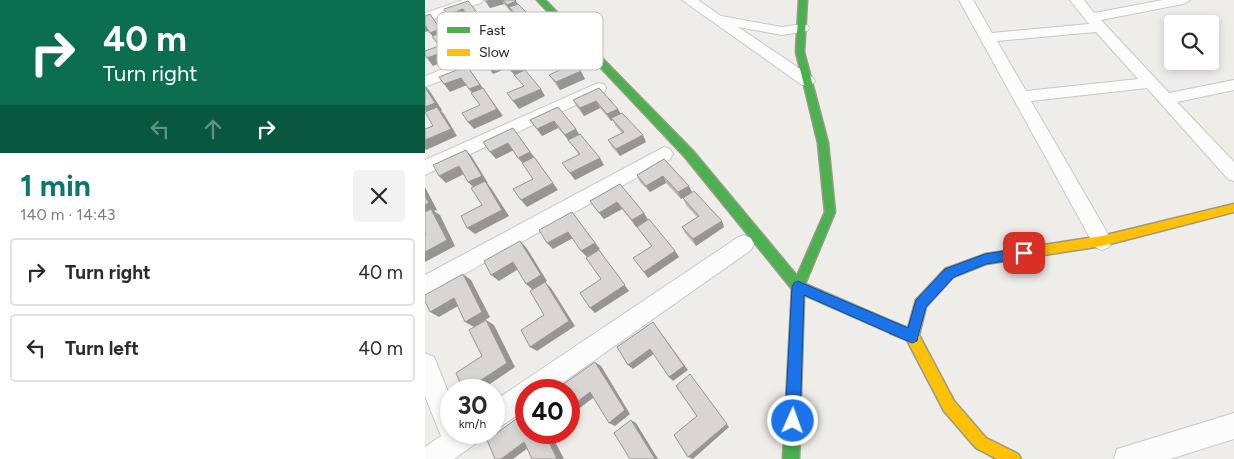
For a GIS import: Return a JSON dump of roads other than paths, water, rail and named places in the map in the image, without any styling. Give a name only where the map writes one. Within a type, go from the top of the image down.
[{"type":"street","points":[[442,12],[476,0]]},
{"type":"street","points":[[541,0],[553,12]]},
{"type":"street","points":[[689,0],[807,81]]},
{"type":"street","points":[[791,459],[798,287],[829,212],[823,143],[800,52],[803,0]]},
{"type":"street","points":[[966,0],[1102,241]]},
{"type":"street","points":[[1077,0],[1095,23],[1234,174]]},
{"type":"street","points":[[987,38],[1095,23],[1183,0]]},
{"type":"street","points":[[425,18],[437,14]]},
{"type":"street","points":[[715,19],[782,31],[802,28]]},
{"type":"street","points":[[603,65],[689,154],[798,287],[912,336],[949,406],[981,443],[1013,459]]},
{"type":"street","points":[[425,82],[455,70]]},
{"type":"street","points":[[1022,97],[1150,83]]},
{"type":"street","points":[[1164,99],[1234,85]]},
{"type":"street","points":[[425,168],[598,88]]},
{"type":"street","points":[[425,286],[664,154]]},
{"type":"street","points":[[912,336],[920,304],[949,273],[985,259],[1102,241],[1234,208]]},
{"type":"street","points":[[547,379],[744,244]]},
{"type":"street","points":[[425,365],[440,399]]},
{"type":"street","points":[[1127,459],[1234,426]]},
{"type":"street","points":[[431,459],[451,444]]}]
